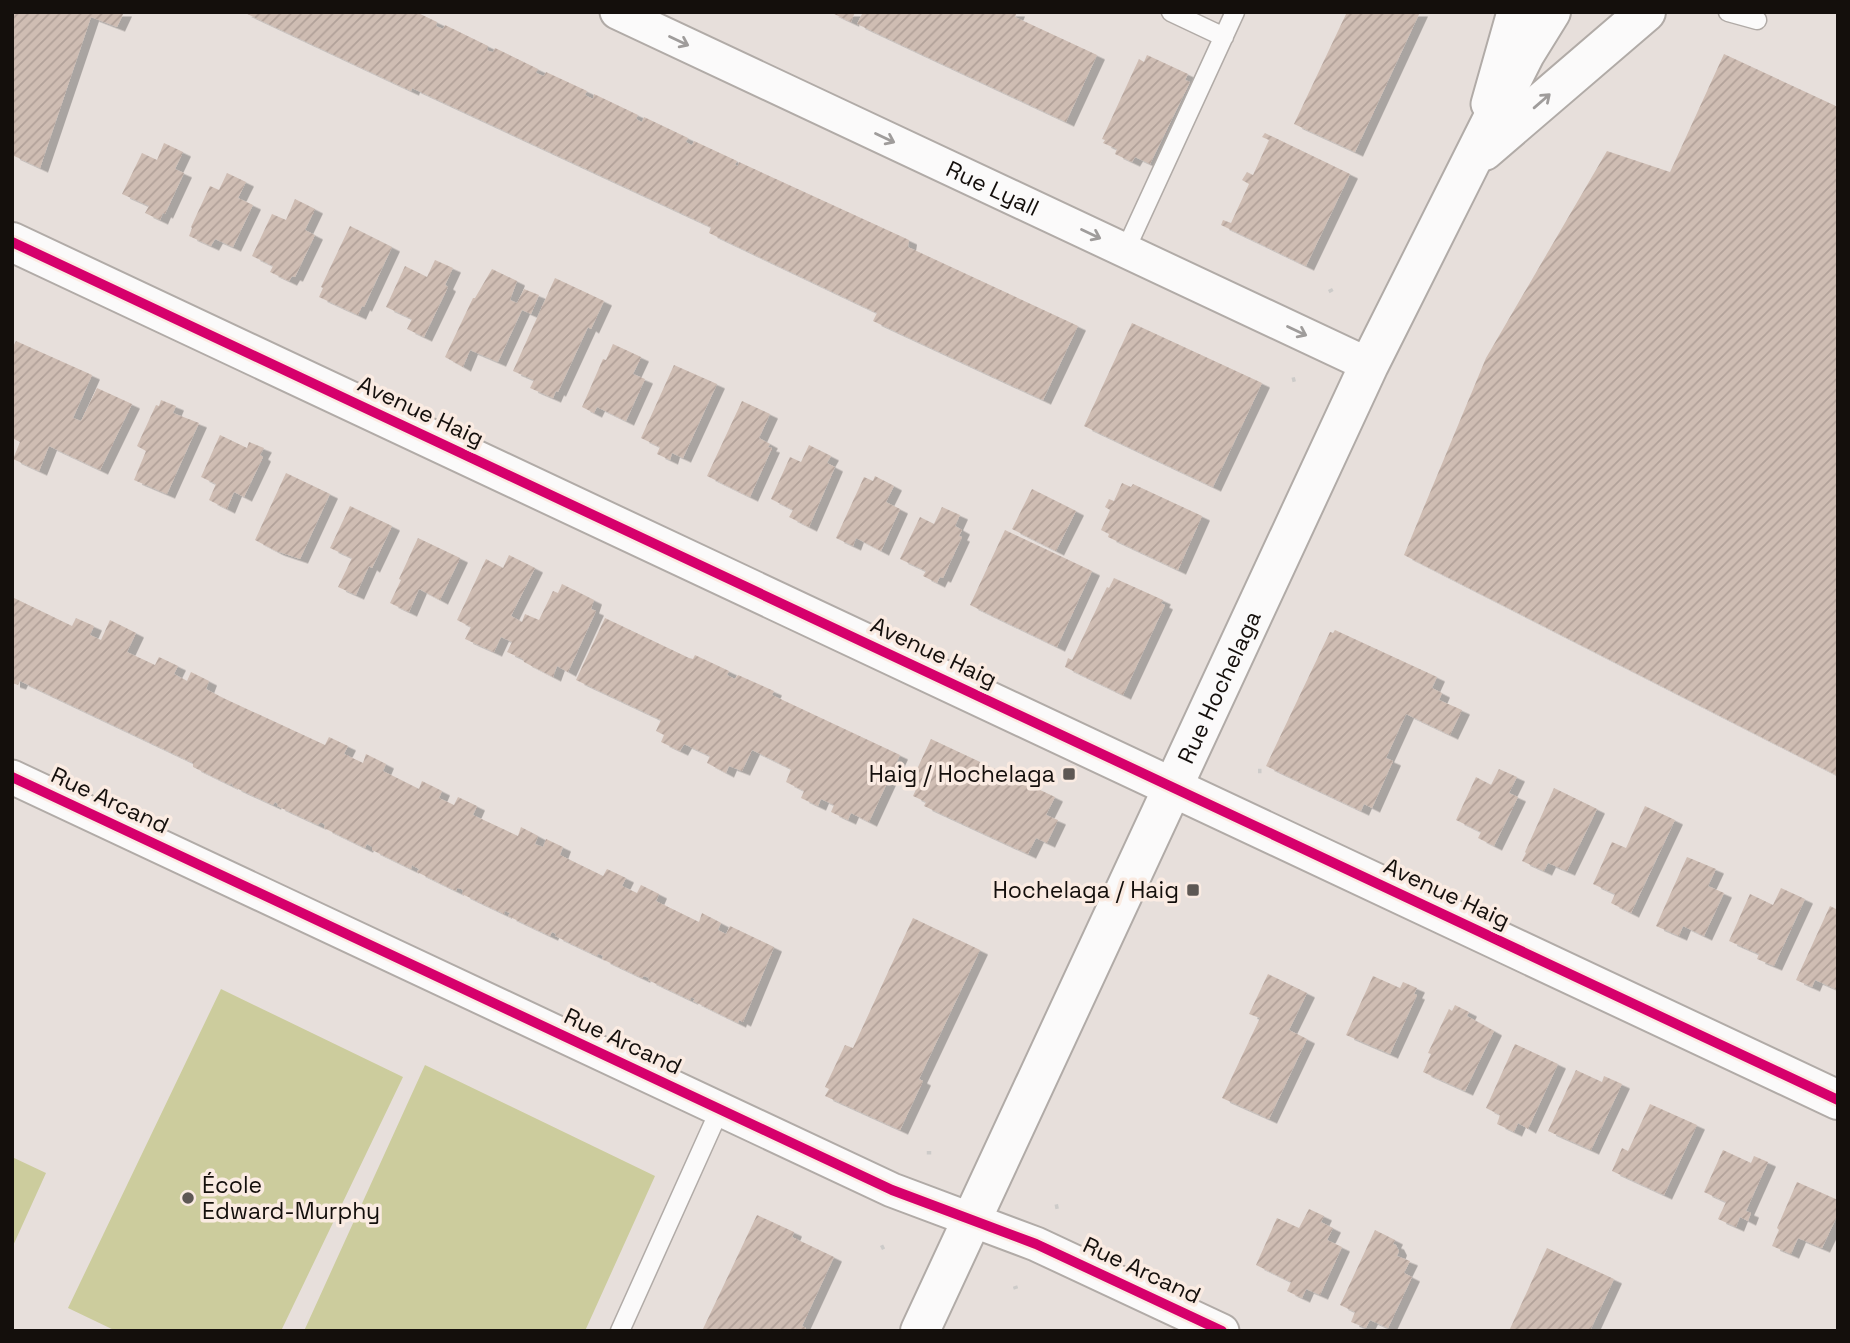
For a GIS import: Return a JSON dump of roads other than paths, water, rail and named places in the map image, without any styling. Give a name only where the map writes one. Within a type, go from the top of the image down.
[{"type":"street","name":"Rue Lyall","points":[[617,12],[1369,365]]},
{"type":"street","points":[[1472,162],[1514,12]]},
{"type":"street","name":"Rue Hochelaga","points":[[920,1331],[1369,365],[1525,54],[1552,12]]},
{"type":"street","name":"Rue Hochelaga","points":[[1472,162],[1646,12]]},
{"type":"street","name":"Avenue Haig","points":[[12,242],[1838,1100]]},
{"type":"street","name":"Rue Arcand","points":[[12,777],[891,1190],[1036,1244],[1177,1321],[1222,1331]]},
{"type":"lane","points":[[1171,12],[1224,37]]},
{"type":"lane","points":[[1125,251],[1235,12]]},
{"type":"lane","points":[[1728,12],[1756,20]]},
{"type":"lane","points":[[620,1331],[720,1109]]},
{"type":"place","name":"Haig / Hochelaga","points":[[1069,774]]},
{"type":"place","name":"Hochelaga / Haig","points":[[1193,890]]},
{"type":"place","name":"École Edward-Murphy","points":[[188,1198]]}]
